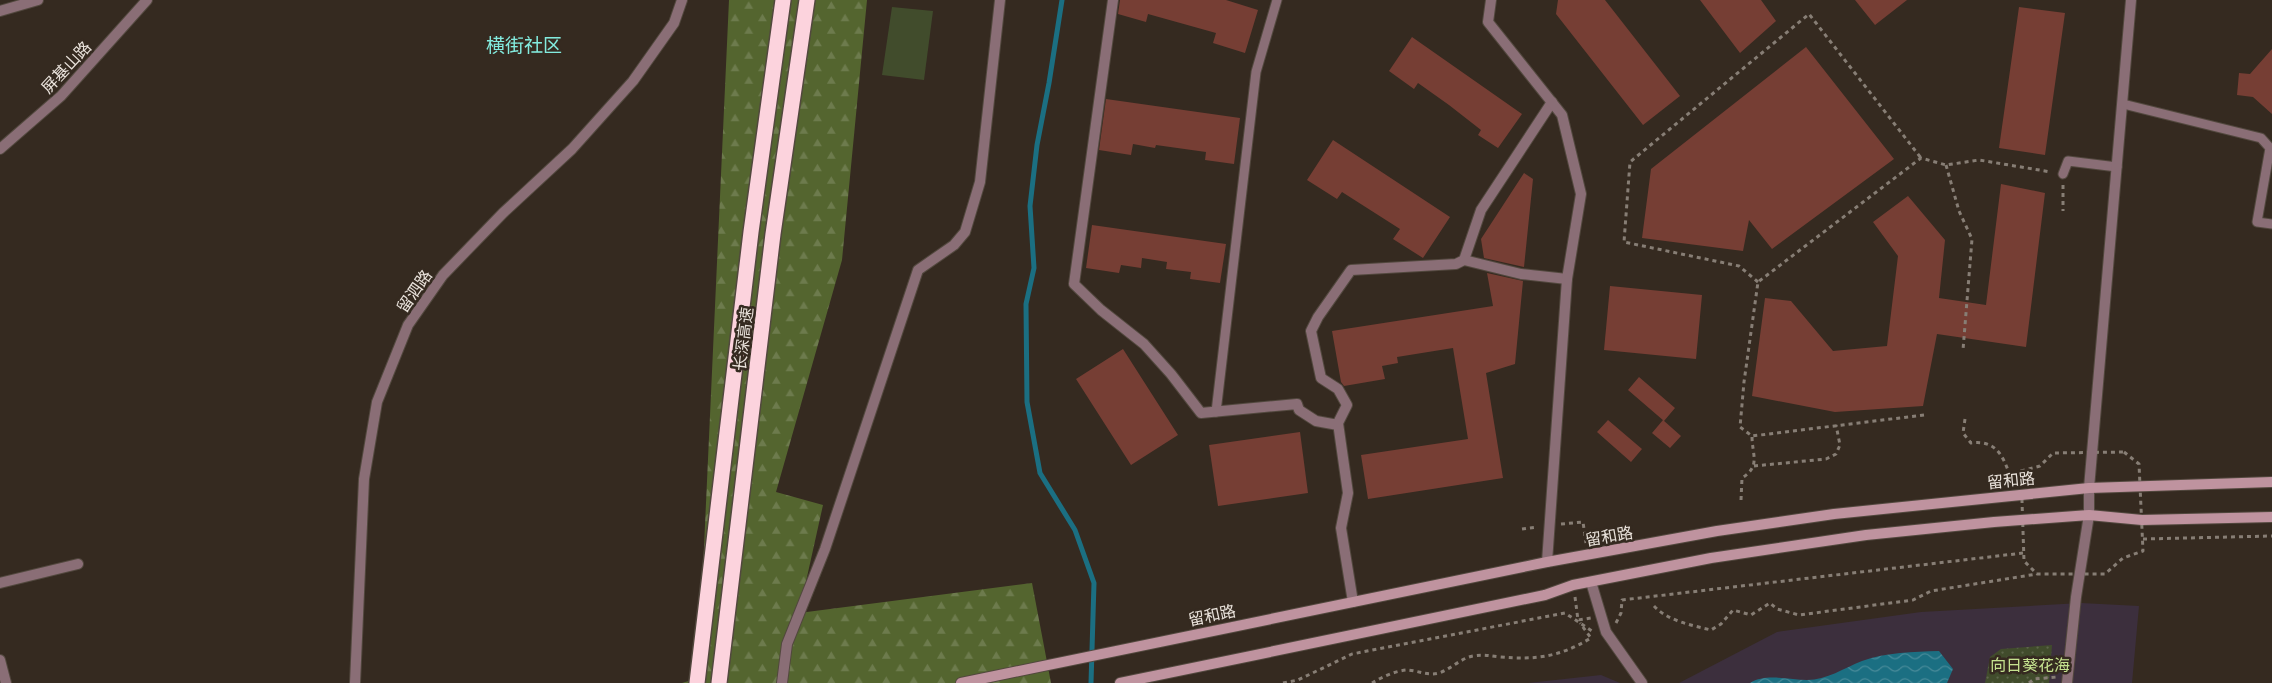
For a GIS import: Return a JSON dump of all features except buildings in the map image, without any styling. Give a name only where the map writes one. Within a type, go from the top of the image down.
[{"type":"highway","name":"长深高速","points":[[698,681],[751,232],[783,0]]},
{"type":"highway","name":"长深高速","points":[[719,681],[774,234],[807,0]]},
{"type":"main road","name":"留和路","points":[[961,683],[1025,668],[1547,562],[1717,531],[1834,514],[2089,488],[2272,482]]},
{"type":"main road","points":[[1123,682],[1545,595],[1573,585],[1711,558],[1866,535],[1994,522],[2089,515],[2142,520],[2272,517]]},
{"type":"street","points":[[0,11],[38,0]]},
{"type":"street","name":"屏基山路","points":[[0,149],[61,96],[147,0]]},
{"type":"street","name":"留泗路","points":[[355,683],[364,479],[376,402],[408,325],[442,275],[503,213],[572,149],[633,81],[674,23],[682,0]]},
{"type":"street","points":[[782,683],[787,644],[825,549],[918,270],[954,245],[966,232],[980,182],[1000,0]]},
{"type":"street","points":[[1113,0],[1074,284],[1101,310],[1144,344],[1171,374],[1201,413],[1297,404],[1299,410],[1316,421],[1338,425]]},
{"type":"street","points":[[1491,0],[1488,22],[1562,115],[1581,194],[1567,279],[1547,562]]},
{"type":"street","points":[[2067,679],[2076,597],[2089,515],[2089,488],[2131,0]]},
{"type":"street","points":[[1464,260],[1481,210],[1552,102]]},
{"type":"street","points":[[1353,602],[1341,528],[1348,493],[1338,425],[1347,405],[1338,389],[1321,378],[1312,331],[1318,317],[1351,270],[1456,264],[1464,260],[1521,274],[1567,279]]},
{"type":"street","points":[[0,583],[78,564]]},
{"type":"street","points":[[1591,582],[1606,632],[1642,683]]},
{"type":"street","points":[[0,660],[6,683]]},
{"type":"lane","points":[[1216,412],[1256,72],[1277,0]]},
{"type":"lane","points":[[2123,104],[2261,138],[2270,148],[2257,222],[2272,224]]},
{"type":"lane","points":[[2063,174],[2068,161],[2117,167]]},
{"type":"path","points":[[1758,282],[1739,266],[1624,242],[1630,162],[1809,14],[1922,158],[1946,165],[1979,160],[2016,164],[2063,174],[2063,211]]},
{"type":"path","points":[[1922,158],[1758,282],[1744,382],[1740,427],[1752,436],[1924,415]]},
{"type":"path","points":[[1946,165],[1959,212],[1972,239],[1963,350]]},
{"type":"path","points":[[1965,419],[1962,433],[1971,443],[1982,442],[1995,446],[2003,455],[2009,473]]},
{"type":"path","points":[[1754,466],[1826,459],[1836,454],[1840,446],[1836,426]]},
{"type":"path","points":[[1741,500],[1742,478],[1750,473],[1754,466],[1752,436]]},
{"type":"path","points":[[2143,540],[2272,536]]},
{"type":"path","points":[[1621,613],[1622,600],[2024,553]]},
{"type":"path","points":[[1654,606],[1661,614],[1711,630],[1721,624],[1732,610],[1751,615],[1770,603],[1777,609],[1799,615],[1913,600],[1931,590],[2038,574]]},
{"type":"path","points":[[1283,683],[1298,680],[1352,654],[1565,613],[1578,620],[1592,638],[1573,649],[1547,658],[1499,657],[1483,654],[1470,656],[1438,673],[1423,674],[1408,670],[1392,674],[1372,683]]},
{"type":"path","points":[[2029,683],[2034,679],[2067,679]]},
{"type":"shaded area","points":[[2081,603],[2139,606],[2132,683],[1679,683],[1777,632],[1921,612]]},
{"type":"shaded area","points":[[1601,675],[1620,683],[1528,683]]},
{"type":"green space","points":[[729,0],[867,0],[842,260],[776,492],[823,505],[799,613],[1032,583],[1051,683],[682,683],[698,678]]},
{"type":"green space","points":[[892,7],[933,11],[924,80],[882,75]]},
{"type":"green space","name":"向日葵花海","points":[[2052,645],[2049,683],[1985,683],[1990,657],[2001,649]]},
{"type":"water","points":[[1939,651],[1953,669],[1947,683],[1750,683],[1763,678],[1807,680],[1822,678],[1862,661],[1881,656]]},
{"type":"waterway","points":[[1062,0],[1037,145],[1030,206],[1034,268],[1026,304],[1027,402],[1040,473],[1075,530],[1094,583],[1091,683]]},
{"type":"district","name":"横街社区","points":[[524,45]]}]
